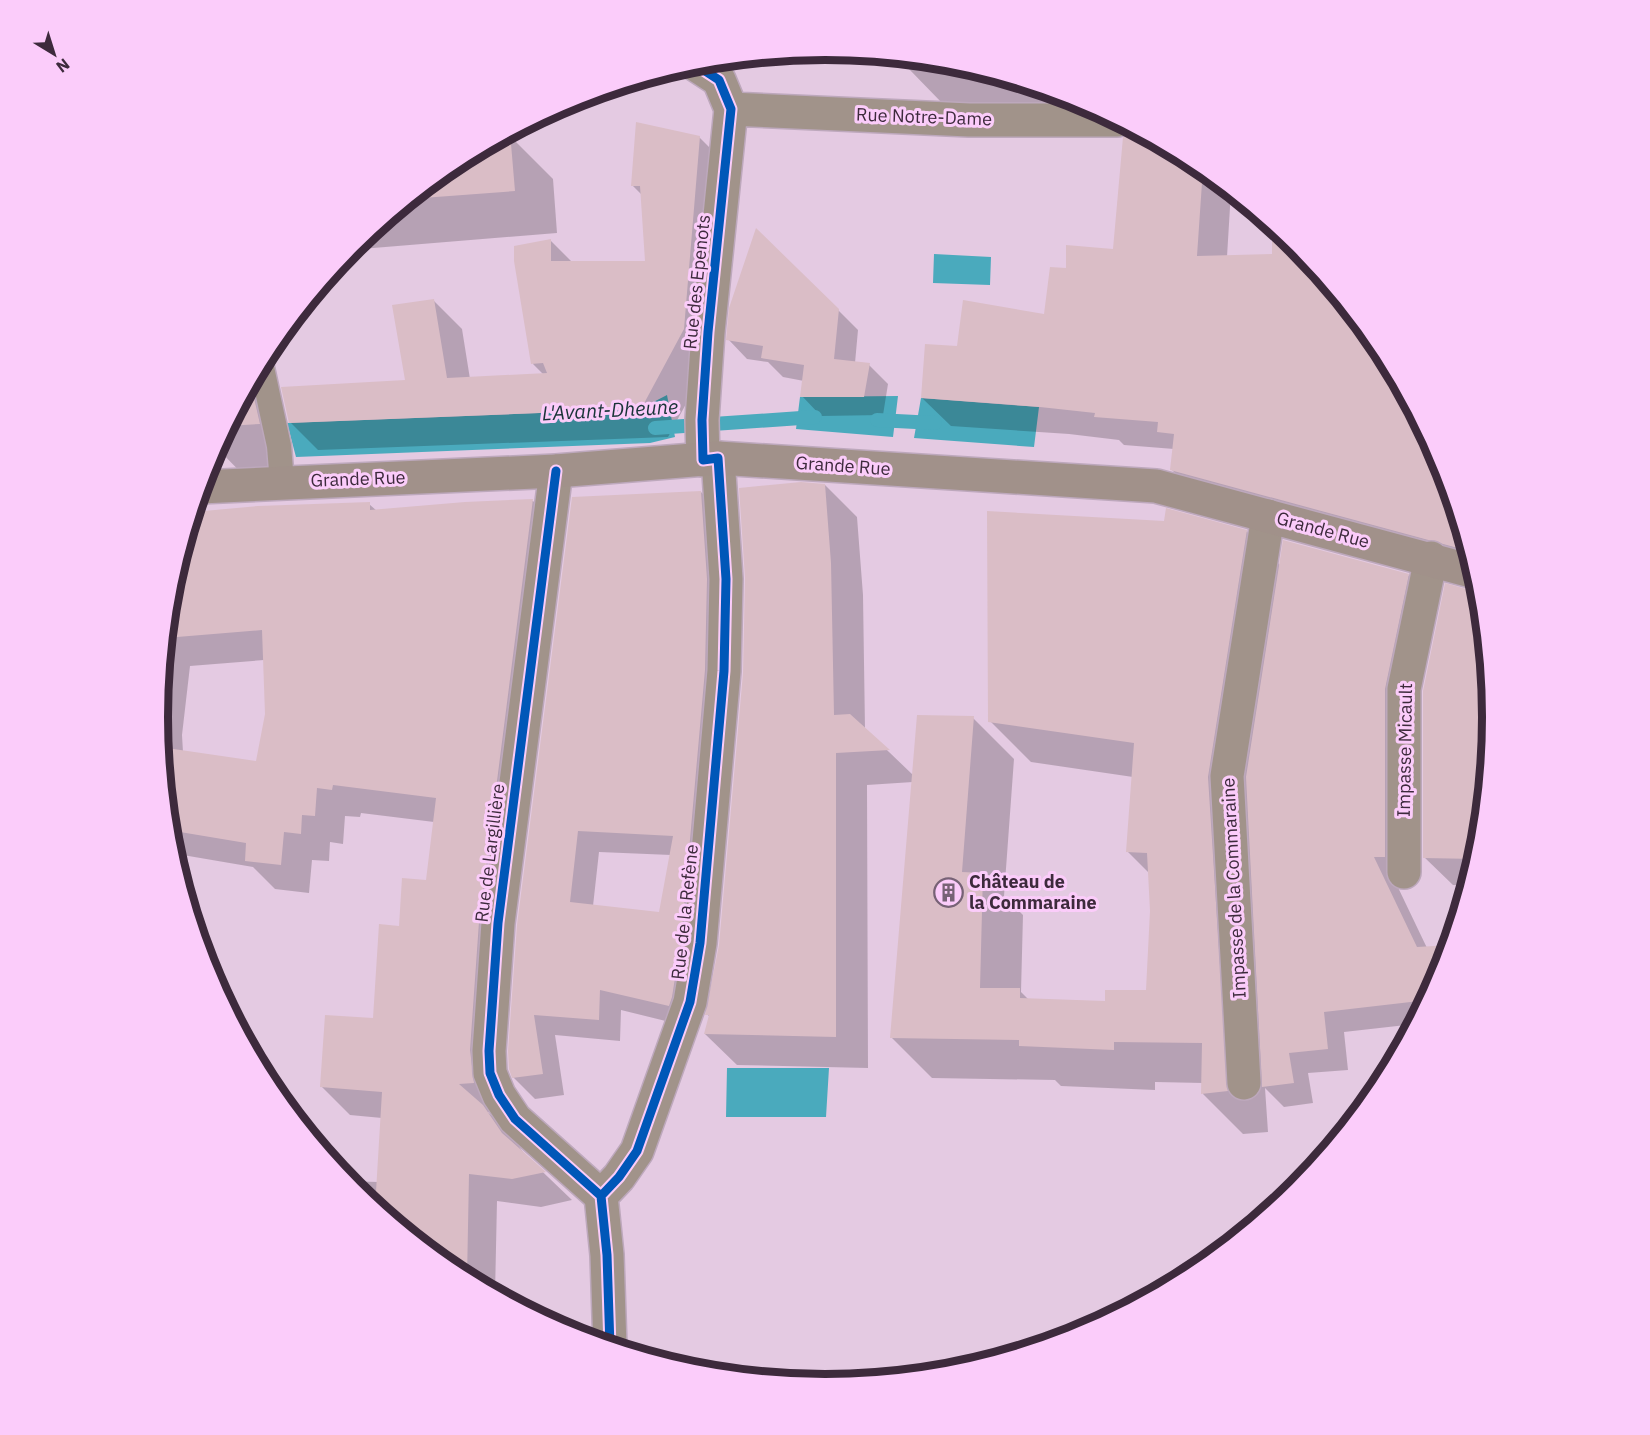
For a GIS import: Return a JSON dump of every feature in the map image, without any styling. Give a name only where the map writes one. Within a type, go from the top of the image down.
[{"type":"main road","name":"Grande Rue","points":[[210,486],[556,471],[706,447],[1156,486],[1465,569]]},
{"type":"street","points":[[706,72],[719,80],[731,109]]},
{"type":"street","name":"Rue Notre-Dame","points":[[731,109],[969,120],[1099,120]]},
{"type":"street","name":"Rue des Epenots","points":[[706,447],[708,332],[731,109]]},
{"type":"street","name":"Rue de la Refène","points":[[601,1196],[619,1177],[637,1151],[690,1002],[700,943],[724,672],[726,579],[706,447]]},
{"type":"street","name":"Rue de Largillière","points":[[556,471],[498,923],[489,1051],[490,1073],[499,1095],[515,1119],[601,1196]]},
{"type":"street","name":"Impasse de la Commaraine","points":[[1244,1083],[1227,776],[1268,516]]},
{"type":"street","name":"Impasse Micault","points":[[1404,872],[1404,689],[1431,558]]},
{"type":"street","points":[[601,1196],[607,1255],[610,1338]]},
{"type":"lane","points":[[264,376],[279,446],[282,482]]},
{"type":"water","points":[[934,254],[991,257],[990,285],[933,283]]},
{"type":"water","points":[[667,395],[675,437],[650,443],[296,457],[287,423],[640,409]]},
{"type":"water","points":[[898,396],[893,437],[796,429],[800,397]]},
{"type":"water","points":[[921,398],[1039,407],[1034,447],[914,438]]},
{"type":"water","points":[[727,1068],[829,1068],[826,1117],[726,1117]]},
{"type":"building","points":[[636,122],[700,136],[684,329],[641,409],[289,423],[281,387],[405,380],[392,305],[434,299],[447,378],[547,373],[543,363],[531,364],[514,261],[514,246],[551,239],[551,261],[645,261],[640,186],[631,186]]},
{"type":"building","points":[[1127,134],[1154,148],[1202,180],[1197,256],[1272,254],[1272,236],[1347,317],[1372,352],[1415,427],[1448,506],[1460,549],[1170,470],[1174,434],[1157,432],[1158,422],[1094,417],[1095,413],[1040,407],[921,398],[925,344],[957,346],[963,300],[1044,314],[1050,267],[1066,268],[1066,245],[1113,249],[1123,137]]},
{"type":"building","points":[[511,140],[515,191],[423,198],[460,171]]},
{"type":"building","points":[[756,228],[839,309],[834,359],[870,363],[864,397],[800,397],[804,365],[761,358],[763,346],[726,340],[729,308]]},
{"type":"building","points":[[253,394],[260,424],[236,425]]},
{"type":"building","points":[[801,482],[825,484],[831,563],[834,715],[850,714],[890,750],[836,753],[836,1037],[704,1034],[709,1015],[705,1015],[719,945],[743,673],[745,578],[739,488]]},
{"type":"building","points":[[701,491],[707,579],[705,670],[681,941],[669,1006],[600,990],[599,1020],[534,1015],[543,1074],[512,1078],[508,1051],[517,925],[572,497]],"holes":[[[578,831],[673,836],[659,912],[570,902]]]},
{"type":"building","points":[[533,499],[479,922],[470,1050],[474,1083],[459,1084],[483,1105],[502,1133],[546,1172],[512,1179],[469,1174],[467,1269],[425,1239],[376,1197],[382,1092],[320,1087],[325,1015],[373,1018],[379,924],[399,926],[402,878],[426,880],[436,798],[333,785],[332,790],[317,788],[315,816],[302,815],[301,834],[284,832],[281,865],[245,861],[246,843],[178,832],[169,748],[256,761],[265,714],[262,630],[172,637],[180,589],[200,511],[258,506],[370,502],[370,510]]},
{"type":"building","points":[[1166,508],[1247,530],[1208,777],[1228,1091],[1201,1094],[1202,1043],[1114,1042],[1114,1050],[1019,1046],[1019,1040],[890,1038],[917,715],[974,716],[962,872],[983,873],[980,988],[1020,988],[1020,998],[1105,1001],[1105,990],[1146,990],[1150,911],[1147,853],[1126,852],[1134,743],[988,722],[987,511],[1164,521]]},
{"type":"building","points":[[1283,540],[1409,574],[1385,689],[1385,857],[1374,857],[1417,947],[1441,946],[1418,1001],[1324,1012],[1328,1049],[1289,1053],[1294,1083],[1262,1087],[1246,777]]},
{"type":"building","points":[[1445,583],[1470,590],[1481,674],[1482,718],[1477,803],[1467,859],[1423,858],[1423,691]]},
{"type":"waterway","name":"L'Avant-Dheune","points":[[655,428],[815,417]]},
{"type":"waterway","name":"L'Avant-Dheune","points":[[877,420],[935,423]]},
{"type":"cycle path","points":[[610,1338],[607,1255],[601,1196],[619,1177],[637,1151],[690,1002],[700,943],[724,671],[726,579],[718,458],[703,460],[702,420],[708,332],[731,109],[719,80],[706,72]]},
{"type":"cycle path","points":[[556,471],[498,923],[489,1051],[490,1073],[499,1095],[515,1119],[601,1196]]},
{"type":"place","name":"Château de la Commaraine","points":[[948,892]]}]
